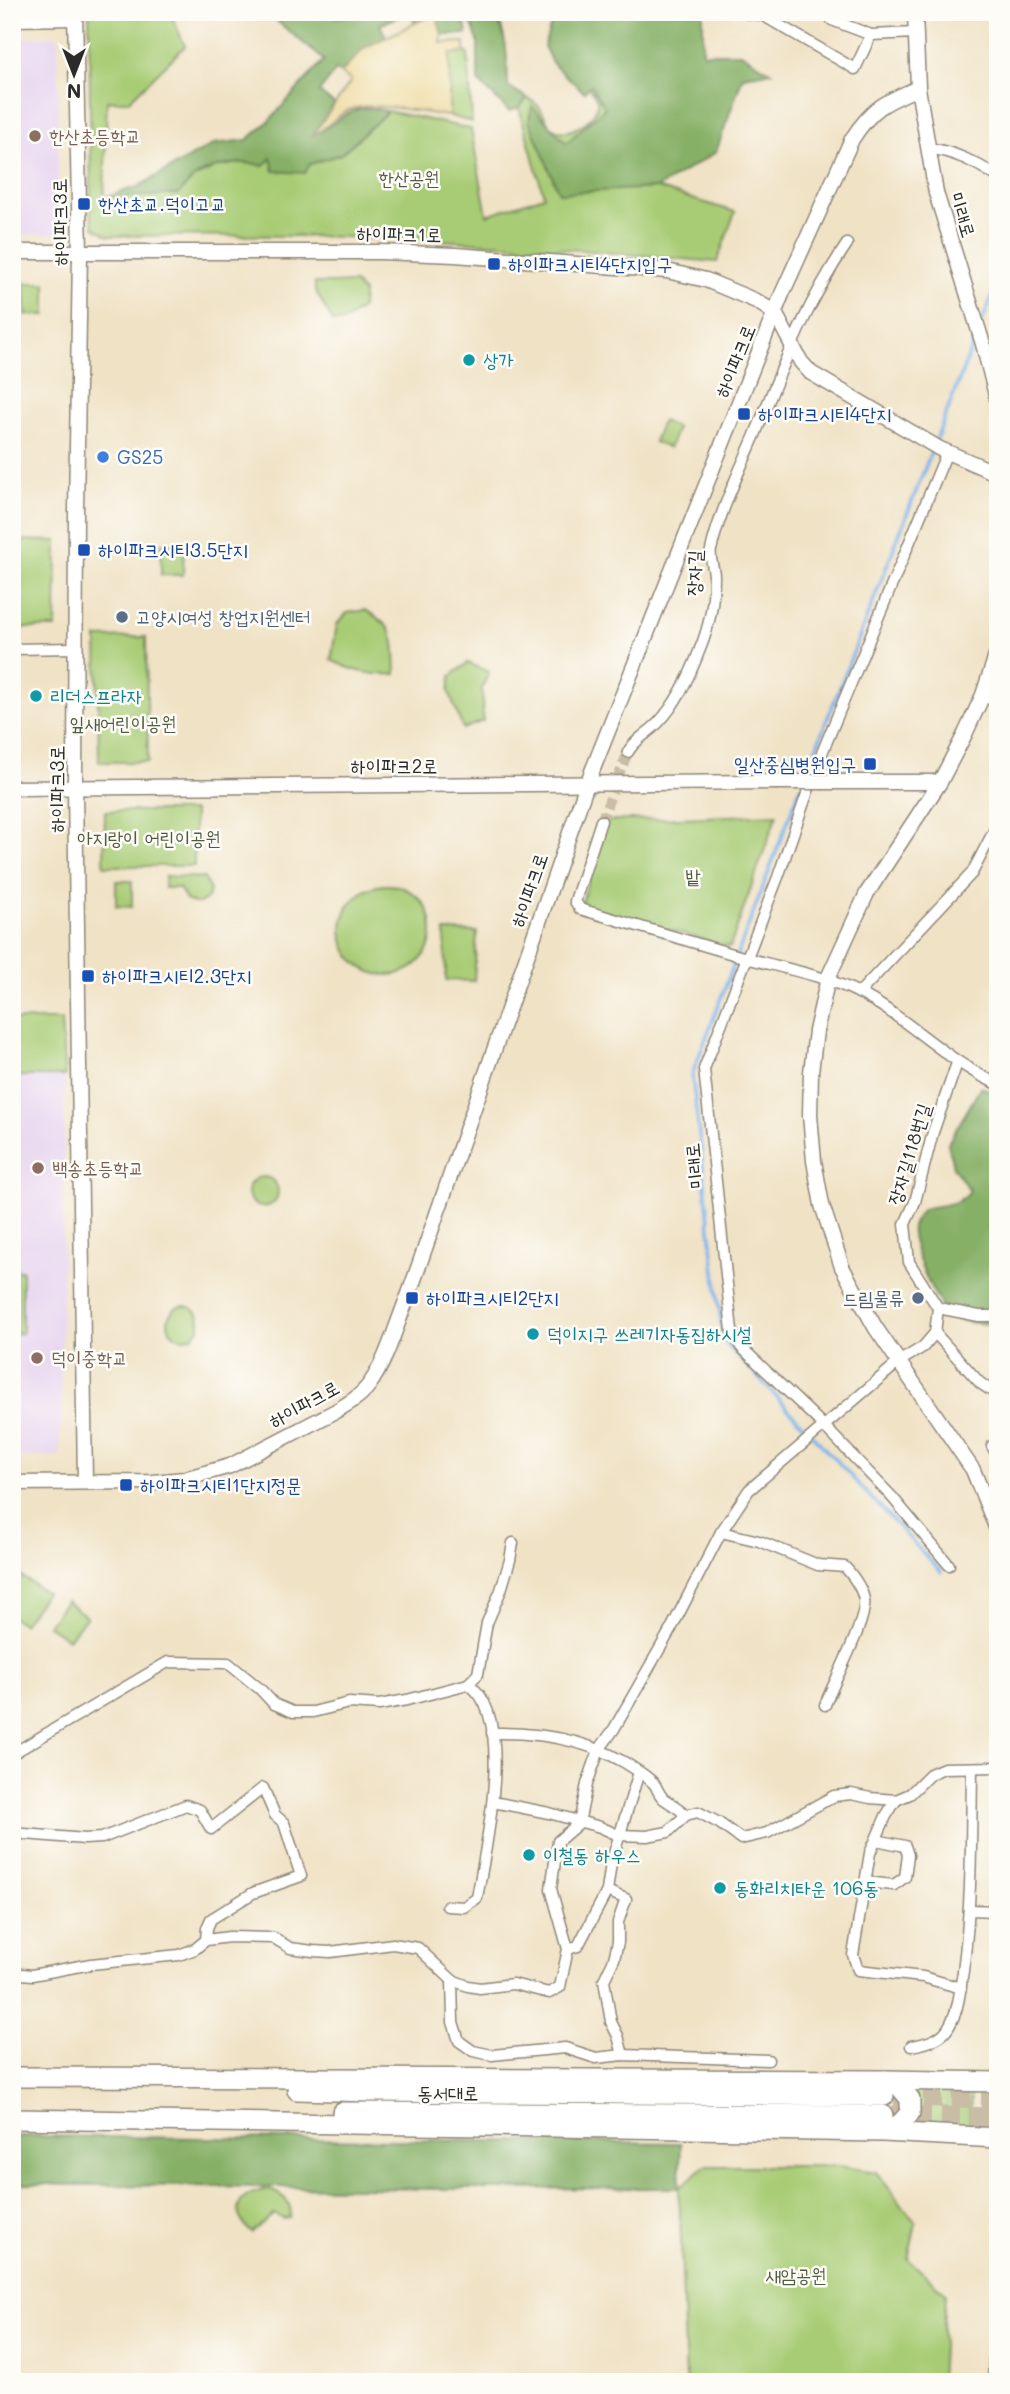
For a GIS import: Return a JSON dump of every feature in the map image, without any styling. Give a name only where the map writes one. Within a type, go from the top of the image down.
[{"type":"highway","points":[[12,2078],[884,2106],[980,2139],[998,2154]]},
{"type":"highway","points":[[12,2118],[884,2106],[998,2082]]},
{"type":"highway","points":[[968,2137],[998,2138]]},
{"type":"street","points":[[827,12],[832,20],[871,34],[916,33]]},
{"type":"street","name":"미래로","points":[[915,12],[918,88],[936,193],[998,403]]},
{"type":"street","points":[[745,13],[762,15],[855,69],[871,34]]},
{"type":"street","points":[[12,20],[75,16]]},
{"type":"street","name":"하이파크3로","points":[[75,16],[80,252],[75,788],[85,1482]]},
{"type":"street","name":"하이파크로","points":[[12,1483],[164,1481],[218,1470],[334,1412],[348,1404],[368,1386],[385,1357],[409,1294],[587,784],[775,313],[852,139],[865,118],[883,104],[918,88]]},
{"type":"street","points":[[928,148],[947,150],[968,158],[998,177]]},
{"type":"street","name":"장자길","points":[[628,752],[670,709],[700,650],[714,596],[714,570],[710,553],[732,492],[792,342],[828,272],[847,244]]},
{"type":"street","name":"하이파크1로","points":[[12,252],[381,252],[630,268],[667,271],[706,280],[756,301],[775,313]]},
{"type":"street","points":[[775,313],[801,362],[811,373],[921,438],[998,474]]},
{"type":"street","name":"미래로","points":[[944,450],[817,765],[778,877],[744,957],[704,1069],[732,1331],[741,1347],[892,1497],[949,1565]]},
{"type":"street","points":[[12,649],[76,649]]},
{"type":"street","points":[[998,650],[983,695],[940,782],[867,893],[828,978],[816,1031],[810,1115],[822,1205],[842,1267],[875,1327],[973,1470],[998,1532]]},
{"type":"street","points":[[983,695],[998,703]]},
{"type":"street","name":"하이파크2로","points":[[12,788],[940,782]]},
{"type":"street","points":[[601,821],[576,901],[580,909],[725,952],[828,978],[896,1015],[957,1063],[998,1084]]},
{"type":"street","points":[[859,993],[972,873],[998,823]]},
{"type":"street","name":"장자길118번길","points":[[938,1308],[909,1262],[905,1224],[915,1202],[933,1132],[957,1063]]},
{"type":"street","points":[[12,1973],[32,1975],[91,1964],[179,1955],[195,1950],[206,1940],[229,1937],[274,1938],[290,1948],[330,1952],[393,1944],[418,1948],[452,1980],[480,1988],[513,1984],[549,1993],[560,1987],[568,1949],[551,1889],[558,1841],[579,1823],[587,1784],[599,1750],[614,1729],[722,1532],[749,1490],[900,1361],[923,1347],[935,1333],[938,1308],[979,1316],[998,1316]]},
{"type":"street","points":[[935,1333],[979,1383],[998,1395]]},
{"type":"street","points":[[992,1446],[998,1457]]},
{"type":"street","points":[[722,1532],[759,1541],[818,1565],[845,1567],[855,1579],[865,1601],[863,1619],[825,1705]]},
{"type":"street","points":[[12,1754],[168,1662],[228,1663],[274,1704],[293,1713],[313,1713],[349,1703],[379,1705],[468,1684],[478,1674],[487,1623],[501,1590],[513,1543]]},
{"type":"street","points":[[447,1906],[464,1907],[477,1898],[493,1802],[496,1766],[492,1733],[478,1690],[468,1684]]},
{"type":"street","points":[[492,1733],[549,1736],[599,1750],[639,1772],[653,1783],[661,1797],[686,1815]]},
{"type":"street","points":[[493,1802],[549,1813],[600,1827],[618,1835],[647,1836],[668,1832],[686,1815],[698,1812],[741,1839],[766,1833],[834,1796],[851,1794],[896,1800],[910,1794],[930,1774],[944,1768],[998,1768]]},
{"type":"street","points":[[911,2046],[930,2042],[947,2030],[957,2009],[969,1910],[972,1768]]},
{"type":"street","points":[[568,1949],[579,1946],[607,1891],[618,1835],[639,1772]]},
{"type":"street","points":[[12,1833],[102,1838],[187,1805],[200,1810],[211,1829],[263,1788],[275,1815],[284,1823],[301,1876],[253,1893],[211,1919],[206,1940]]},
{"type":"street","points":[[896,1800],[870,1853],[853,1955],[858,1970],[923,1977],[961,1988]]},
{"type":"street","points":[[865,1882],[894,1885],[905,1877],[908,1855],[905,1846],[876,1840]]},
{"type":"street","points":[[607,1891],[626,1899],[618,1922],[618,1942],[614,1959],[604,1980],[611,2022],[623,2054]]},
{"type":"street","points":[[969,1910],[998,1911]]},
{"type":"street","points":[[452,1980],[453,2022],[459,2040],[473,2051],[492,2055],[565,2048],[596,2058],[623,2054],[768,2060]]},
{"type":"street","points":[[995,2382],[998,2305]]},
{"type":"shaded area","name":"한산초등학교","points":[[58,36],[58,234],[12,235],[12,38]]},
{"type":"shaded area","points":[[12,1076],[65,1076],[60,1456],[12,1457]]},
{"type":"green space","name":"한산공원","points":[[89,12],[170,12],[185,46],[129,101],[107,101],[104,198],[178,194],[194,178],[216,167],[271,158],[310,164],[341,154],[388,111],[471,129],[487,215],[544,196],[519,108],[527,98],[539,107],[552,127],[570,131],[583,124],[594,113],[597,101],[588,87],[616,56],[653,50],[567,190],[657,188],[735,212],[717,262],[424,240],[289,236],[109,236],[94,227],[91,214]]},
{"type":"green space","points":[[266,12],[324,12],[338,18],[356,12],[407,12],[380,25],[386,37],[364,48],[341,73],[336,70],[319,92],[334,104],[314,134],[358,109],[388,111],[341,154],[310,164],[305,173],[274,171],[271,158],[263,166],[228,164],[201,173],[179,194],[103,198],[137,187],[214,144],[247,140],[268,122],[324,60]]},
{"type":"green space","points":[[410,12],[463,12],[467,34],[442,35],[436,13],[415,23]]},
{"type":"green space","points":[[467,12],[494,12],[499,21],[507,57],[508,86],[527,98],[519,108],[509,111],[478,81],[478,41]]},
{"type":"green space","points":[[555,12],[703,12],[703,53],[741,53],[771,72],[743,76],[716,152],[657,188],[559,193],[529,121],[532,106],[566,143],[605,108],[591,85],[584,92],[551,61],[544,46]]},
{"type":"green space","points":[[450,53],[468,53],[472,122],[449,116]]},
{"type":"green space","points":[[25,283],[46,283],[46,315],[26,315]]},
{"type":"green space","points":[[315,283],[354,283],[363,292],[362,308],[343,322],[333,322],[315,290]]},
{"type":"green space","points":[[662,421],[677,428],[669,448],[654,442]]},
{"type":"green space","points":[[12,540],[57,541],[56,628],[12,628]]},
{"type":"green space","points":[[161,543],[184,543],[183,575],[161,575]]},
{"type":"green space","points":[[365,610],[376,616],[389,629],[394,643],[396,674],[362,672],[331,660],[337,624],[347,613]]},
{"type":"green space","name":"잎새어린이공원","points":[[146,637],[148,762],[99,762],[97,638]]},
{"type":"green space","points":[[468,663],[489,672],[482,688],[483,721],[463,729],[449,691],[451,676]]},
{"type":"green space","name":"아지랑이 어린이공원","points":[[105,811],[194,811],[194,866],[104,866]]},
{"type":"green space","name":"밭","points":[[777,814],[730,947],[581,905],[607,821]]},
{"type":"green space","points":[[165,876],[204,878],[210,890],[207,899],[198,904],[187,901],[179,888],[164,888]]},
{"type":"green space","points":[[116,881],[132,881],[132,907],[116,906]]},
{"type":"green space","points":[[387,885],[404,888],[419,898],[429,913],[432,930],[429,947],[419,962],[404,972],[387,975],[370,972],[355,962],[345,947],[342,930],[345,913],[355,898],[370,888]]},
{"type":"green space","points":[[445,931],[477,932],[474,981],[446,980]]},
{"type":"green space","points":[[12,1020],[61,1020],[65,1076],[12,1076]]},
{"type":"green space","points":[[981,1087],[998,1094],[998,1323],[967,1322],[945,1310],[925,1274],[912,1235],[913,1225],[923,1209],[960,1200],[970,1191],[953,1167],[948,1143]]},
{"type":"green space","points":[[263,1177],[269,1178],[277,1186],[277,1198],[269,1206],[263,1207],[257,1206],[249,1198],[248,1192],[249,1186],[257,1178]]},
{"type":"green space","points":[[22,1270],[22,1333],[12,1333],[12,1271]]},
{"type":"green space","points":[[184,1306],[195,1311],[200,1322],[195,1333],[184,1338],[173,1333],[168,1322],[173,1311]]},
{"type":"green space","points":[[16,1573],[46,1593],[23,1624],[12,1617],[12,1577]]},
{"type":"green space","points":[[66,1601],[87,1617],[68,1639],[48,1625]]},
{"type":"green space","points":[[909,2084],[971,2085],[970,2125],[915,2124],[918,2114]]},
{"type":"green space","points":[[12,2136],[681,2143],[679,2188],[442,2189],[12,2184]]},
{"type":"green space","name":"새암공원","points":[[705,2166],[838,2166],[876,2172],[916,2223],[908,2259],[945,2293],[940,2382],[686,2382],[679,2188]]},
{"type":"green space","points":[[269,2189],[286,2200],[290,2207],[290,2218],[284,2219],[274,2214],[252,2233],[240,2217],[240,2204],[250,2195]]},
{"type":"sand","points":[[436,13],[442,35],[441,43],[465,42],[465,53],[450,54],[449,116],[384,107],[359,107],[344,113],[313,135],[351,81],[341,73],[364,48]]},
{"type":"waterway","points":[[982,322],[998,282]]},
{"type":"waterway","points":[[935,443],[976,336]]},
{"type":"waterway","points":[[804,779],[932,450]]},
{"type":"waterway","points":[[801,786],[692,1075],[723,1340],[941,1572]]},
{"type":"tunnel","points":[[601,821],[628,752]]},
{"type":"tunnel","points":[[894,2097],[998,2099]]},
{"type":"tunnel","points":[[883,2115],[998,2117]]},
{"type":"place","name":"한산초등학교","points":[[35,136]]},
{"type":"place","name":"한산초교.덕이고교","points":[[84,204]]},
{"type":"place","name":"하이파크시티4단지입구","points":[[494,264]]},
{"type":"place","name":"상가","points":[[469,360]]},
{"type":"place","name":"하이파크시티4단지","points":[[744,414]]},
{"type":"place","name":"GS25","points":[[103,457]]},
{"type":"place","name":"하이파크시티3.5단지","points":[[84,550]]},
{"type":"place","name":"고양시여성 창업지원센터","points":[[122,617]]},
{"type":"place","name":"리더스프라자","points":[[36,696]]},
{"type":"place","name":"일산중심병원입구","points":[[870,764]]},
{"type":"place","name":"하이파크시티2.3단지","points":[[88,976]]},
{"type":"place","name":"백송초등학교","points":[[38,1168]]},
{"type":"place","name":"하이파크시티2단지","points":[[412,1298]]},
{"type":"place","name":"드림물류","points":[[918,1298]]},
{"type":"place","name":"덕이지구 쓰레기자동집하시설","points":[[533,1334]]},
{"type":"place","name":"덕이중학교","points":[[37,1358]]},
{"type":"place","name":"하이파크시티1단지정문","points":[[126,1485]]},
{"type":"place","name":"이철동 하우스","points":[[529,1855]]},
{"type":"place","name":"동화리치타운 106동","points":[[720,1888]]}]
